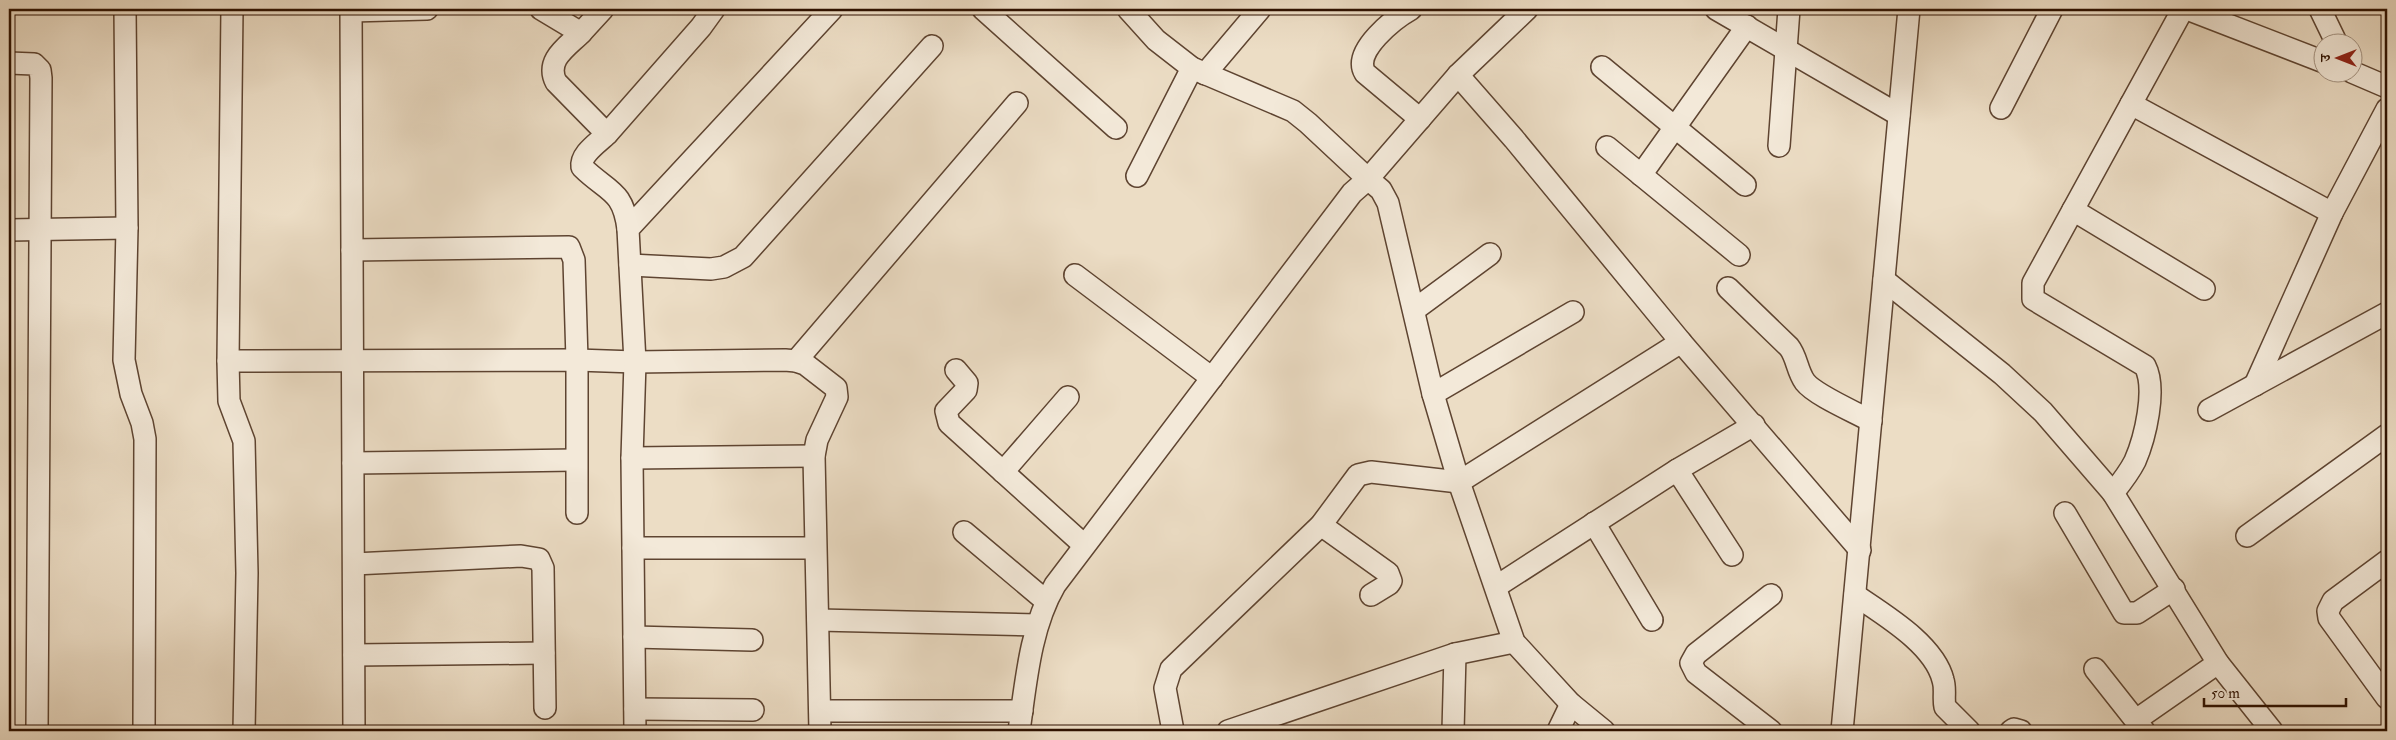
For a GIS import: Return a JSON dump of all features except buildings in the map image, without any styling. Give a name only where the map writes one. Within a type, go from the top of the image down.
[{"type":"street","points":[[125,9],[127,228],[124,360],[131,394],[142,423],[145,439],[144,731]]},
{"type":"street","points":[[232,9],[228,361],[229,400],[244,441],[247,573],[244,731]]},
{"type":"street","points":[[354,731],[351,10],[427,9]]},
{"type":"street","points":[[541,9],[582,33]]},
{"type":"street","points":[[603,9],[555,59],[552,75],[556,82],[607,134]]},
{"type":"street","points":[[635,731],[632,458],[635,362],[628,229],[626,212],[622,201],[582,167],[582,162],[584,156],[607,134],[701,27],[714,9]]},
{"type":"street","points":[[628,229],[832,9]]},
{"type":"street","points":[[982,9],[1116,128]]},
{"type":"street","points":[[1128,9],[1156,40],[1199,71],[1293,111],[1381,190],[1388,203],[1433,394],[1460,482],[1497,586],[1514,642],[1571,704],[1604,731]]},
{"type":"street","points":[[1137,176],[1199,71],[1260,9]]},
{"type":"street","points":[[1411,9],[1384,28],[1364,56],[1362,68],[1365,73],[1420,119]]},
{"type":"street","points":[[228,361],[796,361],[805,364],[836,388],[837,397],[817,440],[814,456],[820,721],[1021,721],[1037,625],[1046,601],[1084,545],[1352,193],[1368,179],[1458,75],[1527,9]]},
{"type":"street","points":[[1716,9],[1899,114]]},
{"type":"street","points":[[1779,146],[1789,9]]},
{"type":"street","points":[[1842,731],[1909,9]]},
{"type":"street","points":[[2001,108],[2052,9]]},
{"type":"street","points":[[2113,493],[2128,473],[2141,442],[2149,406],[2149,373],[2146,366],[2033,299],[2033,283],[2183,9]]},
{"type":"street","points":[[2187,9],[2314,58]]},
{"type":"street","points":[[2320,9],[2331,32]]},
{"type":"street","points":[[1640,175],[1747,26]]},
{"type":"street","points":[[630,265],[711,269],[724,268],[743,257],[932,46]]},
{"type":"street","points":[[9,63],[34,64],[40,70],[37,731]]},
{"type":"street","points":[[1602,67],[1745,185]]},
{"type":"street","points":[[1458,75],[1514,139],[1681,342],[1860,550]]},
{"type":"street","points":[[2364,77],[2387,87]]},
{"type":"street","points":[[796,361],[1016,103]]},
{"type":"street","points":[[2131,104],[2332,212]]},
{"type":"street","points":[[2255,385],[2332,212],[2387,109]]},
{"type":"street","points":[[1606,147],[1739,255]]},
{"type":"street","points":[[2073,210],[2204,289]]},
{"type":"street","points":[[9,230],[127,228]]},
{"type":"street","points":[[352,250],[568,247],[574,260],[577,360],[577,513]]},
{"type":"street","points":[[1414,310],[1490,254]]},
{"type":"street","points":[[1075,274],[1212,378]]},
{"type":"street","points":[[1884,280],[2023,393],[2043,412],[2113,493],[2174,589],[2218,664],[2272,731]]},
{"type":"street","points":[[1728,288],[1789,347],[1800,373],[1809,386],[1871,421]]},
{"type":"street","points":[[1433,394],[1574,312]]},
{"type":"street","points":[[2209,410],[2387,313]]},
{"type":"street","points":[[1173,731],[1165,688],[1171,669],[1321,525],[1353,478],[1365,472],[1460,482],[1681,342]]},
{"type":"street","points":[[956,370],[967,383],[966,390],[946,411],[946,418],[949,423],[1084,545]]},
{"type":"street","points":[[1003,472],[1068,397]]},
{"type":"street","points":[[1497,586],[1677,470],[1754,425]]},
{"type":"street","points":[[2246,536],[2387,435]]},
{"type":"street","points":[[632,458],[814,456]]},
{"type":"street","points":[[353,463],[576,460]]},
{"type":"street","points":[[1677,470],[1732,555]]},
{"type":"street","points":[[2065,513],[2124,613],[2137,613],[2174,589]]},
{"type":"street","points":[[1594,523],[1652,620]]},
{"type":"street","points":[[1321,525],[1388,574],[1391,581],[1389,584],[1371,595]]},
{"type":"street","points":[[964,532],[1046,601]]},
{"type":"street","points":[[633,548],[815,548]]},
{"type":"street","points":[[354,564],[521,556],[539,559],[543,568],[545,708]]},
{"type":"street","points":[[2387,561],[2334,601],[2328,611],[2329,618],[2387,698]]},
{"type":"street","points":[[1770,595],[1696,654],[1691,664],[1696,673],[1771,731]]},
{"type":"street","points":[[1855,595],[1905,630],[1923,646],[1943,680],[1945,707],[1968,731]]},
{"type":"street","points":[[818,620],[1037,625]]},
{"type":"street","points":[[634,637],[752,640]]},
{"type":"street","points":[[1228,731],[1455,654],[1514,642]]},
{"type":"street","points":[[354,655],[544,653]]},
{"type":"street","points":[[1453,731],[1455,654]]},
{"type":"street","points":[[2095,669],[2140,726],[2218,664]]},
{"type":"street","points":[[1558,731],[1571,704]]},
{"type":"street","points":[[635,709],[753,710]]},
{"type":"street","points":[[2011,731],[2021,731]]}]
